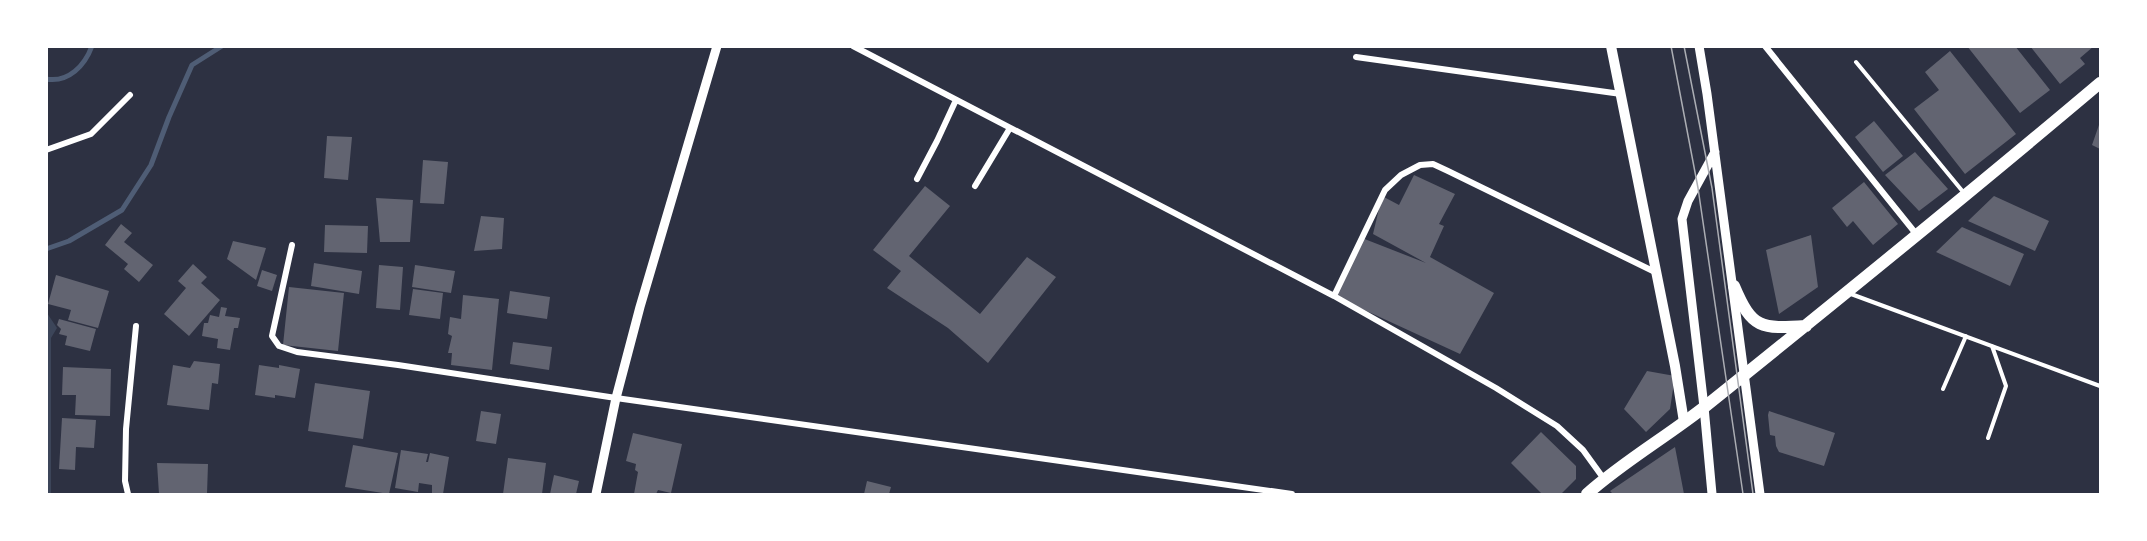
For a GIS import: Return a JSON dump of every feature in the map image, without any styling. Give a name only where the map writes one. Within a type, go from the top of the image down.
[{"type":"main road","points":[[1611,46],[1657,273],[1684,422]]},
{"type":"main road","points":[[1587,495],[1604,479],[1704,407],[1806,326],[1918,236],[2100,83]]},
{"type":"main road","points":[[1734,286],[1743,309],[1754,320],[1766,326],[1778,328],[1806,326]]},
{"type":"street","points":[[596,495],[616,398],[640,307],[717,46]]},
{"type":"street","points":[[852,46],[1334,296],[1496,388],[1557,426],[1583,450],[1604,479]]},
{"type":"street","points":[[1699,46],[1746,374],[1760,495]]},
{"type":"street","points":[[1766,46],[1918,236]]},
{"type":"street","points":[[1356,57],[1622,94]]},
{"type":"street","points":[[46,150],[91,134],[130,95]]},
{"type":"street","points":[[917,178],[956,100]]},
{"type":"street","points":[[975,186],[1010,128]]},
{"type":"street","points":[[1712,495],[1682,219],[1688,201],[1715,152]]},
{"type":"street","points":[[1334,296],[1385,190],[1401,175],[1420,165],[1433,164],[1657,273]]},
{"type":"street","points":[[292,245],[272,336],[279,346],[297,352],[1292,495]]},
{"type":"street","points":[[128,495],[125,481],[126,429],[136,326]]},
{"type":"lane","points":[[1856,62],[1966,196]]},
{"type":"lane","points":[[1848,292],[2100,386]]},
{"type":"lane","points":[[1943,389],[1966,336]]},
{"type":"lane","points":[[1988,438],[2006,386],[1992,346]]},
{"type":"shaded area","points":[[47,313],[57,328],[51,338],[51,494],[46,494]]},
{"type":"building","points":[[1967,46],[2015,46],[2050,90],[2020,113]]},
{"type":"building","points":[[2030,46],[2094,46],[2080,58],[2085,64],[2060,84]]},
{"type":"building","points":[[1950,51],[2016,134],[1965,174],[1914,109],[1939,90],[1925,72]]},
{"type":"building","points":[[1874,121],[1903,156],[1883,172],[1855,137]]},
{"type":"building","points":[[2100,122],[2100,149],[2092,145]]},
{"type":"building","points":[[327,136],[352,137],[348,180],[324,178]]},
{"type":"building","points":[[1915,152],[1948,189],[1919,211],[1885,175]]},
{"type":"building","points":[[423,160],[448,162],[444,204],[420,203]]},
{"type":"building","points":[[1414,175],[1455,194],[1439,224],[1444,226],[1430,257],[1494,293],[1460,354],[1334,296],[1362,238],[1426,263],[1373,234],[1382,196],[1399,205]]},
{"type":"building","points":[[1864,182],[1898,224],[1873,245],[1853,221],[1847,227],[1832,208]]},
{"type":"building","points":[[925,186],[950,206],[909,256],[980,314],[1027,257],[1056,277],[988,363],[948,328],[887,288],[901,271],[873,250]]},
{"type":"building","points":[[1994,196],[2049,221],[2035,251],[1968,221]]},
{"type":"building","points":[[376,198],[413,200],[410,242],[380,242]]},
{"type":"building","points":[[481,216],[504,218],[502,249],[474,251]]},
{"type":"building","points":[[121,224],[132,233],[124,242],[153,265],[139,282],[124,269],[128,264],[105,245]]},
{"type":"building","points":[[325,225],[368,226],[367,253],[324,252]]},
{"type":"building","points":[[1962,227],[2024,254],[2010,286],[1936,252]]},
{"type":"building","points":[[1811,235],[1818,287],[1779,314],[1766,250]]},
{"type":"building","points":[[233,241],[266,248],[256,280],[227,259]]},
{"type":"building","points":[[314,263],[362,271],[359,294],[311,286]]},
{"type":"building","points":[[193,264],[207,277],[201,283],[220,300],[189,336],[164,314],[186,288],[178,281]]},
{"type":"building","points":[[379,265],[403,267],[400,310],[376,308]]},
{"type":"building","points":[[415,265],[455,271],[451,293],[412,287]]},
{"type":"building","points":[[262,270],[277,275],[272,291],[257,286]]},
{"type":"building","points":[[56,275],[109,291],[98,328],[68,320],[71,310],[48,304]]},
{"type":"building","points":[[289,287],[344,293],[338,351],[283,345]]},
{"type":"building","points":[[413,289],[443,293],[440,319],[409,315]]},
{"type":"building","points":[[510,291],[550,297],[547,319],[507,313]]},
{"type":"building","points":[[463,295],[499,299],[492,370],[451,365],[452,353],[448,353],[452,336],[448,334],[450,317],[461,319]]},
{"type":"building","points":[[221,307],[227,308],[225,316],[240,318],[238,328],[234,328],[230,350],[217,348],[218,339],[202,336],[204,323],[208,323],[210,315],[219,317]]},
{"type":"building","points":[[59,319],[96,329],[90,351],[65,345],[67,336],[59,334],[61,329],[57,325]]},
{"type":"building","points":[[513,342],[552,347],[549,370],[510,364]]},
{"type":"building","points":[[194,361],[220,364],[218,384],[212,383],[209,410],[167,405],[173,365],[190,368]]},
{"type":"building","points":[[259,365],[279,368],[279,365],[300,369],[295,398],[255,395]]},
{"type":"building","points":[[63,367],[111,369],[110,416],[75,415],[76,395],[62,395]]},
{"type":"building","points":[[1647,371],[1675,376],[1670,409],[1646,432],[1624,409]]},
{"type":"building","points":[[315,383],[370,391],[363,439],[308,431]]},
{"type":"building","points":[[481,411],[501,414],[496,444],[476,441]]},
{"type":"building","points":[[1769,411],[1835,433],[1824,466],[1779,452],[1775,436],[1770,435]]},
{"type":"building","points":[[62,418],[96,420],[94,448],[76,447],[75,470],[59,469]]},
{"type":"building","points":[[1541,432],[1576,466],[1576,479],[1561,494],[1542,494],[1511,463]]},
{"type":"building","points":[[633,433],[682,444],[671,493],[658,490],[656,494],[634,494],[638,472],[635,470],[636,464],[626,461]]},
{"type":"building","points":[[353,445],[398,453],[389,494],[345,487]]},
{"type":"building","points":[[1675,447],[1684,494],[1613,494],[1610,491]]},
{"type":"building","points":[[401,450],[428,454],[426,462],[428,462],[430,453],[449,457],[443,494],[432,493],[432,485],[419,483],[418,492],[395,488]]},
{"type":"building","points":[[508,458],[546,463],[542,494],[503,494]]},
{"type":"building","points":[[157,463],[208,464],[207,494],[159,494]]},
{"type":"building","points":[[554,475],[579,481],[576,494],[550,494]]},
{"type":"building","points":[[867,481],[891,487],[889,494],[864,494]]},
{"type":"waterway","points":[[46,79],[62,78],[75,71],[85,60],[92,46]]},
{"type":"waterway","points":[[46,249],[69,241],[122,210],[151,165],[192,65],[222,46]]},
{"type":"tram line","points":[[1671,46],[1698,188],[1743,494]]},
{"type":"tram line","points":[[1684,46],[1712,188],[1753,494]]}]
